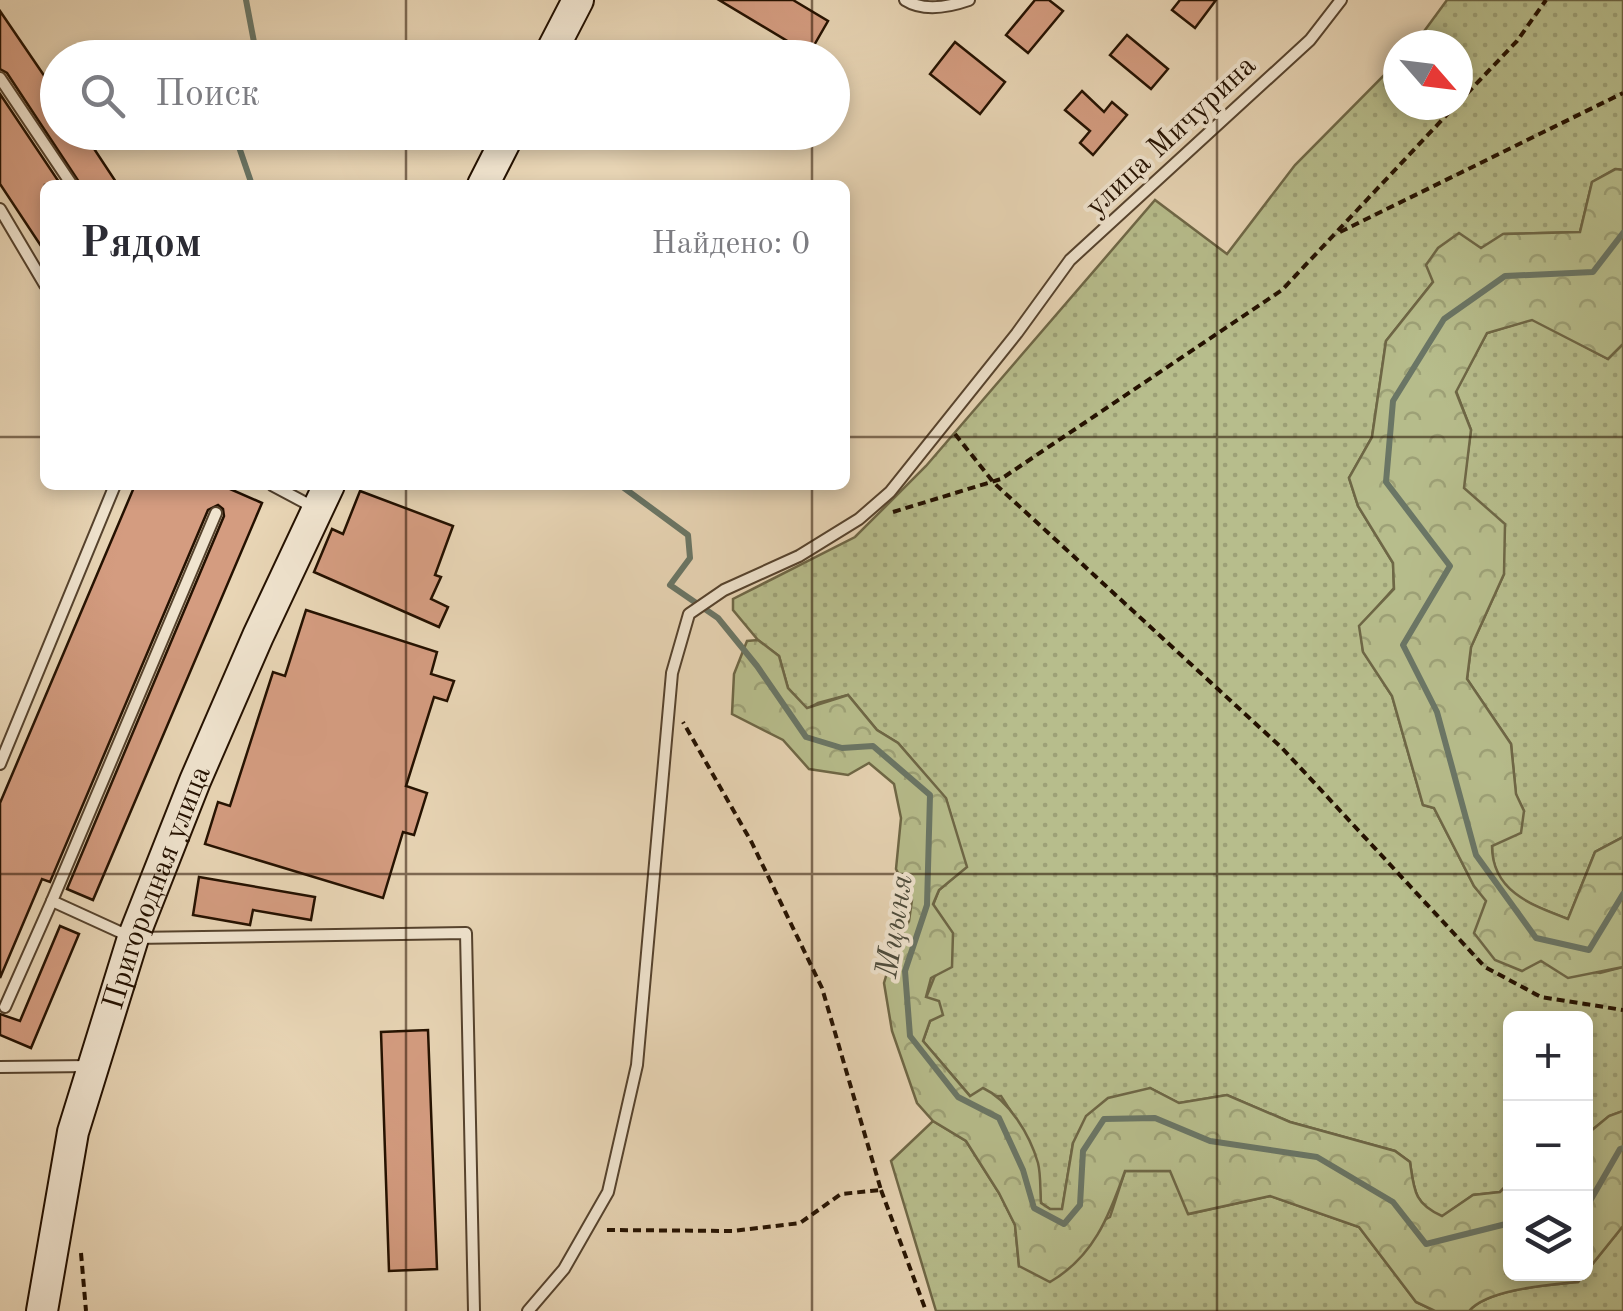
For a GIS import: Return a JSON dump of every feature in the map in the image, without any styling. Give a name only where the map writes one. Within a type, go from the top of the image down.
[{"type":"street","points":[[557,40],[578,0]]},
{"type":"street","points":[[486,180],[501,150]]},
{"type":"street","name":"Пригородная улица","points":[[42,1311],[73,1132],[132,938],[194,781],[323,497]]},
{"type":"lane","points":[[905,0],[912,5],[947,8],[969,0]]},
{"type":"lane","name":"улица Мичурина","points":[[670,698],[672,673],[688,614],[724,590],[799,556],[859,519],[890,492],[1070,260],[1310,40],[1341,0]]},
{"type":"lane","points":[[0,78],[40,137]]},
{"type":"lane","points":[[48,150],[69,180]]},
{"type":"lane","points":[[0,209],[40,277]]},
{"type":"lane","points":[[0,764],[112,490]]},
{"type":"lane","points":[[290,490],[323,497]]},
{"type":"lane","points":[[5,1007],[216,513]]},
{"type":"lane","points":[[528,1311],[564,1268],[608,1192],[637,1065],[670,698]]},
{"type":"lane","points":[[52,901],[132,938],[466,933],[474,1311]]},
{"type":"lane","points":[[0,1067],[91,1066]]},
{"type":"path","points":[[1473,87],[1517,40],[1546,0]]},
{"type":"path","points":[[1336,234],[1623,93]]},
{"type":"path","points":[[859,519],[912,508],[1001,478],[1282,290],[1442,120]]},
{"type":"path","points":[[945,423],[994,482],[1282,748],[1485,967],[1541,997],[1623,1010]]},
{"type":"path","points":[[670,698],[752,843],[822,988],[881,1190],[926,1311]]},
{"type":"path","points":[[587,1230],[733,1231],[800,1223],[841,1194],[881,1190]]},
{"type":"green space","points":[[1447,0],[1623,0],[1623,170],[1615,169],[1592,182],[1580,232],[1504,234],[1433,282],[1386,341],[1372,437],[1349,478],[1358,506],[1393,563],[1394,588],[1360,626],[1363,651],[1392,696],[1423,805],[1434,808],[1474,886],[1541,961],[1600,973],[1623,967],[1623,1111],[1593,1129],[1593,1011],[1503,1011],[1500,1192],[1473,1195],[1442,1217],[1421,1201],[1414,1188],[1410,1162],[1395,1151],[1290,1122],[1227,1095],[1179,1103],[1150,1088],[1073,1143],[1062,1210],[1050,1209],[1041,1203],[1030,1146],[1001,1096],[971,1097],[923,1041],[930,1021],[926,998],[952,933],[933,905],[939,890],[966,867],[946,799],[898,743],[877,730],[848,695],[807,709],[788,688],[779,656],[758,640],[733,610],[733,599],[855,537],[926,466],[1155,200],[1227,254],[1295,165],[1383,76],[1383,120],[1473,120],[1473,30],[1425,30]]},
{"type":"green space","points":[[1616,169],[1623,170],[1623,344],[1608,359],[1532,320],[1487,333],[1456,392],[1471,430],[1464,488],[1505,524],[1504,574],[1471,647],[1467,679],[1511,744],[1516,794],[1524,811],[1521,833],[1492,846],[1494,861],[1506,885],[1516,894],[1568,919],[1595,852],[1623,837],[1623,967],[1568,978],[1541,961],[1522,971],[1495,960],[1474,933],[1486,901],[1474,886],[1434,808],[1423,805],[1392,696],[1363,652],[1359,626],[1394,589],[1393,563],[1358,506],[1349,478],[1372,437],[1386,341],[1433,282],[1426,265],[1438,248],[1459,233],[1481,248],[1503,234],[1580,232],[1592,182]]},
{"type":"green space","points":[[1533,319],[1608,359],[1623,344],[1623,837],[1595,852],[1568,919],[1527,902],[1499,876],[1492,846],[1524,811],[1516,795],[1511,744],[1467,679],[1471,647],[1504,574],[1463,488],[1471,430],[1456,391],[1487,333]]},
{"type":"green space","points":[[758,640],[779,656],[788,688],[807,708],[848,695],[877,730],[898,743],[946,798],[967,867],[939,890],[933,904],[953,933],[952,967],[931,978],[926,997],[939,1001],[943,1015],[930,1021],[923,1041],[970,1096],[983,1088],[1017,1120],[1038,1163],[1041,1203],[1050,1209],[1062,1209],[1073,1143],[1086,1116],[1108,1098],[1150,1088],[1179,1103],[1227,1095],[1290,1122],[1395,1151],[1410,1162],[1414,1188],[1421,1201],[1442,1216],[1473,1195],[1503,1189],[1503,1281],[1578,1282],[1504,1293],[1469,1311],[1435,1311],[1416,1302],[1359,1227],[1270,1196],[1188,1214],[1170,1171],[1125,1171],[1098,1234],[1078,1261],[1050,1282],[1019,1266],[1015,1225],[999,1193],[966,1141],[933,1121],[917,1103],[892,1031],[884,983],[894,949],[909,921],[912,900],[896,869],[901,818],[894,784],[869,763],[848,775],[809,769],[783,740],[732,714],[734,674],[747,641]]},
{"type":"green space","points":[[1623,1111],[1623,1226],[1593,1263],[1593,1129]]},
{"type":"green space","points":[[933,1121],[966,1141],[999,1193],[1015,1225],[1019,1266],[1110,1217],[1125,1171],[1171,1171],[1189,1214],[1270,1196],[1359,1227],[1416,1302],[1435,1311],[936,1311],[891,1161]]},
{"type":"green space","points":[[1623,1226],[1623,1311],[1469,1311],[1504,1293],[1593,1281],[1593,1263]]},
{"type":"building","points":[[719,0],[793,0],[828,21],[817,40],[786,40]]},
{"type":"building","points":[[1035,0],[1049,0],[1063,11],[1028,53],[1006,35]]},
{"type":"building","points":[[1180,0],[1216,0],[1195,28],[1172,10]]},
{"type":"building","points":[[0,11],[40,70],[40,123],[7,73],[0,69]]},
{"type":"building","points":[[1127,35],[1168,69],[1151,89],[1110,55]]},
{"type":"building","points":[[955,42],[1005,82],[980,114],[930,74]]},
{"type":"building","points":[[1082,91],[1104,112],[1112,102],[1127,115],[1093,155],[1080,143],[1090,131],[1065,110]]},
{"type":"building","points":[[0,94],[58,180],[40,180],[40,244],[0,184]]},
{"type":"building","points":[[58,150],[95,150],[115,180],[78,180]]},
{"type":"building","points":[[133,490],[232,490],[262,503],[93,900],[67,889],[224,516],[218,505],[208,510],[50,882],[42,879],[0,978],[0,803]]},
{"type":"building","points":[[360,491],[453,526],[435,575],[441,577],[431,599],[448,607],[439,627],[314,572],[332,529],[343,534]]},
{"type":"building","points":[[306,610],[437,652],[431,674],[454,681],[447,701],[434,697],[406,786],[427,793],[414,835],[403,832],[383,898],[205,844],[218,802],[230,806],[273,672],[285,676]]},
{"type":"building","points":[[199,877],[315,897],[311,920],[253,910],[250,925],[193,915]]},
{"type":"building","points":[[60,926],[79,934],[31,1048],[0,1035],[0,1014],[20,1021]]},
{"type":"building","points":[[428,1030],[437,1269],[389,1271],[381,1032]]},
{"type":"waterway","name":"Мцыня","points":[[246,0],[254,40]]},
{"type":"waterway","name":"Мцыня","points":[[240,150],[250,180]]},
{"type":"waterway","name":"Мцыня","points":[[1623,233],[1593,272],[1505,276],[1444,319],[1393,401],[1386,482],[1450,566],[1403,645],[1437,712],[1476,855],[1536,938],[1589,950],[1623,894]]},
{"type":"waterway","name":"Мцыня","points":[[627,490],[688,535],[690,558],[670,585],[718,618],[806,737],[842,748],[873,746],[930,795],[927,905],[905,971],[910,1036],[958,1097],[999,1118],[1023,1170],[1034,1208],[1064,1224],[1080,1205],[1083,1151],[1104,1119],[1155,1118],[1210,1141],[1317,1157],[1393,1202],[1426,1244],[1503,1225]]},
{"type":"waterway","name":"Мцыня","points":[[1593,1196],[1623,1148]]}]
